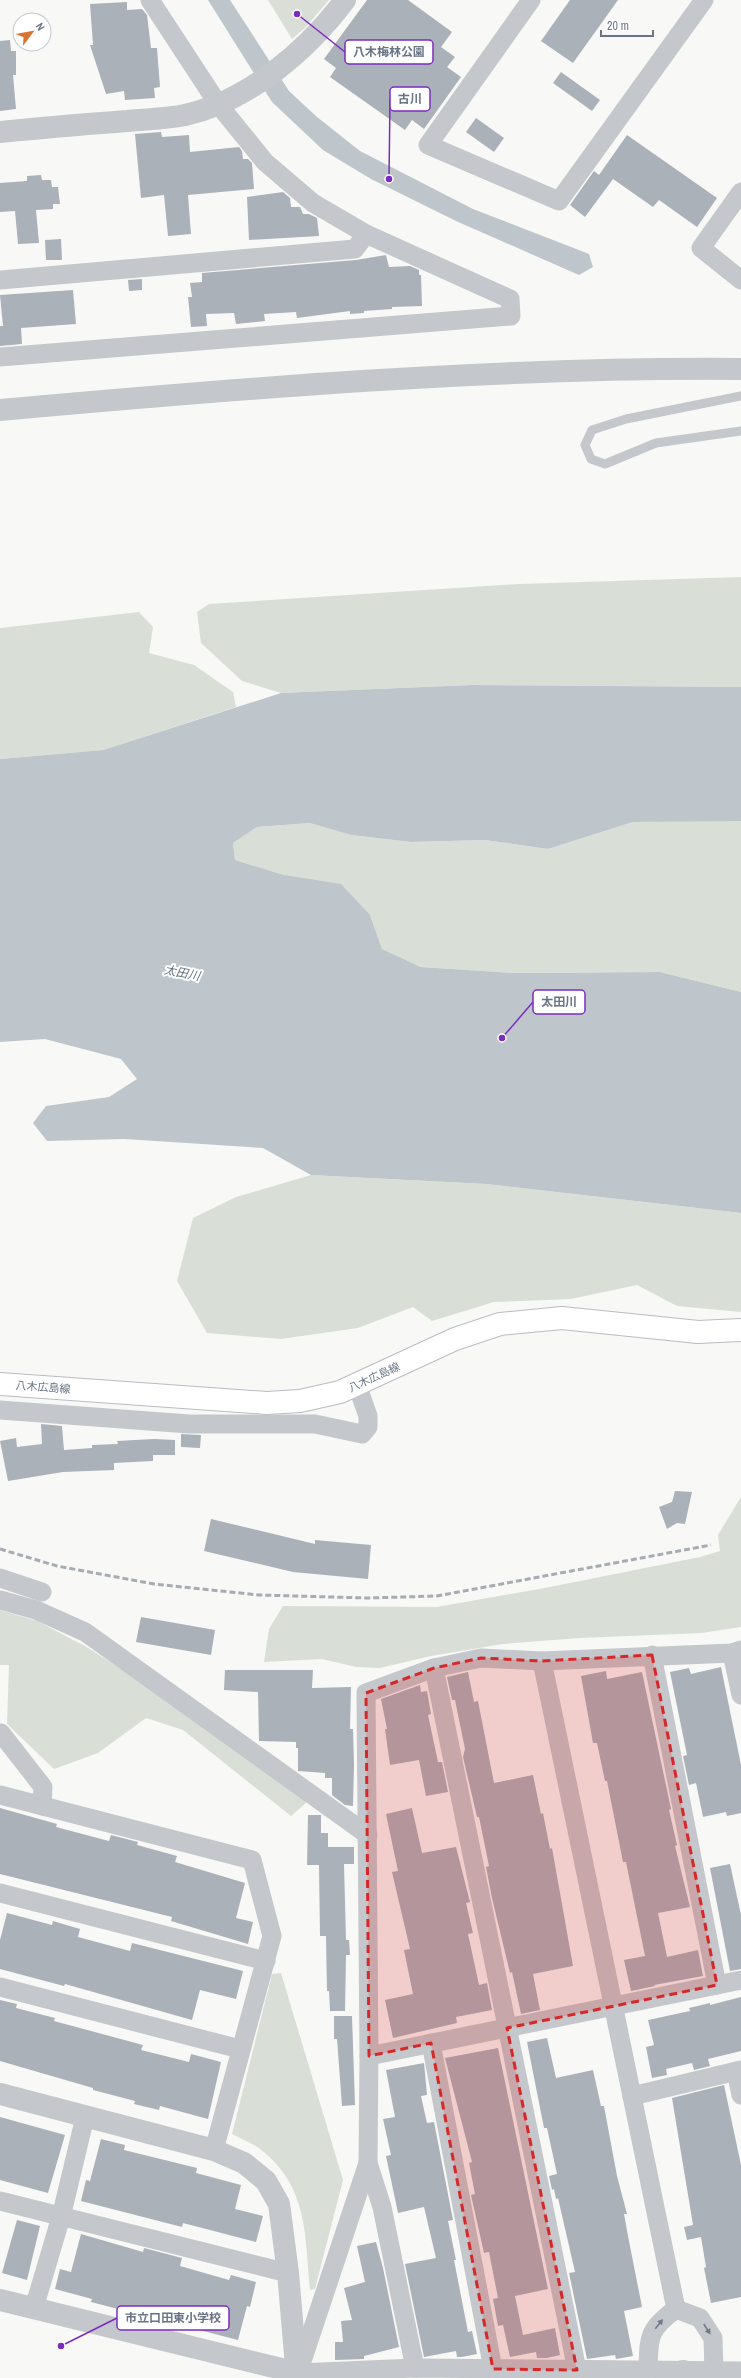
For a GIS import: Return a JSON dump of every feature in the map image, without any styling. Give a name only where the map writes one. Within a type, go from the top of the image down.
[{"type":"main road","name":"八木広島線","points":[[0,1384],[267,1403],[300,1401],[340,1392],[455,1339],[507,1323],[562,1318],[698,1332],[741,1330]]},
{"type":"street","points":[[0,357],[511,316],[510,299],[366,234],[313,203],[265,162],[218,104],[150,0]]},
{"type":"street","points":[[0,132],[185,115],[218,104],[238,95],[292,59],[316,36],[345,0]]},
{"type":"street","points":[[523,3],[428,145],[559,201],[704,0]]},
{"type":"street","points":[[741,192],[701,248],[741,280]]},
{"type":"street","points":[[0,280],[355,249],[366,234]]},
{"type":"street","points":[[0,410],[269,386],[645,368],[741,369]]},
{"type":"street","points":[[0,1410],[189,1424],[315,1424],[362,1434],[368,1427],[368,1416],[357,1385]]},
{"type":"street","points":[[0,1578],[42,1592]]},
{"type":"street","points":[[0,1600],[36,1610],[86,1632],[368,1835]]},
{"type":"street","points":[[298,2376],[368,2163],[369,2056],[366,1694],[434,1668],[481,1658],[542,1661],[737,1652],[741,1695]]},
{"type":"street","points":[[652,1655],[717,1985]]},
{"type":"street","points":[[542,1661],[676,2309]]},
{"type":"street","points":[[434,1668],[577,2370]]},
{"type":"street","points":[[1,1733],[43,1787],[42,1806]]},
{"type":"street","points":[[0,1794],[252,1860],[272,1936],[240,2049],[214,2150]]},
{"type":"street","points":[[0,1893],[266,1961]]},
{"type":"street","points":[[369,2056],[741,1980]]},
{"type":"street","points":[[0,1987],[240,2049]]},
{"type":"street","points":[[431,2043],[493,2369]]},
{"type":"street","points":[[632,2096],[738,2071],[741,2095]]},
{"type":"street","points":[[0,2094],[214,2150],[244,2163],[266,2181],[278,2204],[288,2273],[298,2376]]},
{"type":"street","points":[[34,2308],[61,2217],[85,2117]]},
{"type":"street","points":[[368,2163],[382,2206],[415,2368]]},
{"type":"street","points":[[0,2201],[288,2273]]},
{"type":"street","points":[[0,2300],[298,2376],[415,2368],[648,2371],[683,2375],[714,2372],[741,2372]]},
{"type":"street","points":[[648,2371],[649,2337],[662,2319],[676,2309]]},
{"type":"street","points":[[676,2309],[700,2318],[713,2338],[714,2372]]},
{"type":"lane","points":[[741,396],[626,419],[592,430],[585,445],[591,459],[605,464],[656,443],[741,431]]},
{"type":"highlighted area","points":[[652,1655],[717,1985],[507,2028],[577,2370],[493,2369],[431,2043],[369,2056],[366,1693],[434,1668],[481,1658],[542,1661]]},
{"type":"shaded area","points":[[268,0],[329,0],[305,28],[292,39]]},
{"type":"shaded area","points":[[741,577],[741,687],[472,685],[281,693],[242,681],[201,643],[197,612],[209,604],[519,584]]},
{"type":"shaded area","points":[[139,612],[153,627],[149,653],[194,665],[233,692],[236,707],[103,750],[0,759],[0,628]]},
{"type":"shaded area","points":[[741,821],[741,992],[660,972],[515,973],[421,967],[382,949],[370,915],[284,875],[235,860],[233,843],[257,827],[311,823],[351,835],[411,842],[485,840],[548,849],[633,822]]},
{"type":"shaded area","points":[[311,1175],[486,1184],[741,1213],[741,1312],[677,1306],[637,1285],[571,1299],[494,1302],[432,1321],[413,1307],[358,1328],[281,1339],[207,1333],[177,1281],[193,1218],[236,1197]]},
{"type":"shaded area","points":[[741,1497],[741,1627],[702,1633],[580,1638],[503,1644],[431,1656],[380,1668],[356,1667],[322,1659],[264,1662],[269,1629],[283,1606],[437,1607],[550,1587],[700,1557],[720,1551],[718,1535]]},
{"type":"shaded area","points":[[0,1610],[37,1621],[85,1646],[151,1688],[307,1802],[291,1816],[183,1730],[146,1718],[98,1753],[54,1769],[7,1724],[9,1665],[0,1665]]},
{"type":"shaded area","points":[[281,1973],[343,2180],[315,2289],[310,2290],[305,2231],[296,2195],[276,2163],[257,2147],[232,2134],[272,1974]]},
{"type":"water","points":[[208,0],[230,0],[289,91],[317,117],[360,151],[473,209],[589,254],[593,267],[579,275],[456,221],[371,179],[323,150],[272,102]]},
{"type":"water","points":[[472,685],[741,687],[741,821],[633,822],[548,849],[485,840],[411,842],[351,835],[310,823],[257,827],[233,843],[235,860],[284,875],[341,884],[370,915],[382,949],[421,967],[515,973],[660,972],[741,992],[741,1213],[486,1184],[311,1175],[263,1148],[124,1139],[47,1141],[33,1123],[46,1106],[109,1097],[137,1079],[121,1059],[45,1039],[0,1042],[0,759],[103,750],[281,693]]},
{"type":"building","points":[[367,0],[408,0],[452,32],[441,47],[455,57],[447,67],[461,77],[424,129],[412,120],[405,130],[330,77],[336,68],[324,59]]},
{"type":"building","points":[[570,0],[618,0],[573,63],[541,41]]},
{"type":"building","points":[[127,2],[127,10],[142,9],[147,15],[151,48],[157,48],[160,87],[154,88],[155,98],[125,100],[124,91],[106,94],[90,45],[93,45],[90,4]]},
{"type":"building","points":[[10,40],[11,51],[16,52],[16,75],[13,75],[16,109],[0,111],[0,41]]},
{"type":"building","points":[[561,72],[600,100],[592,111],[553,83]]},
{"type":"building","points":[[476,118],[504,138],[494,152],[466,132]]},
{"type":"building","points":[[161,132],[162,137],[189,135],[190,152],[239,147],[242,151],[243,159],[248,159],[252,163],[254,189],[188,195],[191,234],[168,236],[164,195],[141,198],[135,134]]},
{"type":"building","points":[[627,135],[717,198],[697,227],[659,200],[653,207],[613,179],[585,217],[570,205],[594,171],[599,175]]},
{"type":"building","points":[[41,175],[42,180],[51,180],[52,187],[58,187],[60,204],[53,204],[53,209],[36,210],[39,243],[18,244],[15,211],[0,212],[0,183],[27,181],[27,176]]},
{"type":"building","points":[[283,192],[290,198],[291,207],[300,207],[303,214],[309,214],[317,218],[319,236],[249,240],[247,197]]},
{"type":"building","points":[[61,239],[62,260],[46,260],[45,240]]},
{"type":"building","points":[[386,255],[389,267],[410,266],[419,270],[419,275],[421,275],[422,306],[392,307],[392,309],[364,311],[364,313],[350,314],[350,311],[297,318],[296,312],[264,314],[265,321],[236,324],[234,313],[206,314],[207,326],[191,327],[188,297],[192,297],[190,283],[202,282],[202,273],[356,260]]},
{"type":"building","points":[[142,279],[142,290],[129,291],[128,280]]},
{"type":"building","points":[[73,290],[76,324],[21,328],[22,344],[0,346],[0,326],[3,326],[0,295]]},
{"type":"building","points":[[41,1424],[62,1426],[64,1450],[92,1448],[92,1445],[118,1444],[117,1441],[154,1439],[175,1440],[175,1455],[153,1455],[153,1461],[114,1463],[114,1470],[63,1472],[8,1481],[0,1441],[16,1438],[17,1447],[42,1444]]},
{"type":"building","points":[[181,1434],[201,1435],[200,1448],[181,1447]]},
{"type":"building","points":[[675,1491],[692,1492],[685,1524],[677,1523],[667,1529],[659,1507],[672,1502]]},
{"type":"building","points":[[211,1519],[315,1544],[315,1540],[371,1545],[368,1579],[293,1572],[204,1551]]},
{"type":"building","points":[[141,1617],[215,1630],[211,1655],[136,1642]]},
{"type":"building","points":[[721,1667],[741,1765],[741,1813],[727,1816],[726,1812],[703,1817],[696,1783],[689,1785],[683,1756],[687,1755],[670,1672],[689,1668],[691,1674]]},
{"type":"building","points":[[225,1670],[313,1670],[312,1688],[351,1687],[350,1729],[353,1729],[353,1806],[345,1805],[332,1795],[332,1778],[325,1778],[325,1773],[298,1771],[298,1748],[296,1748],[296,1742],[259,1741],[258,1692],[224,1690]]},
{"type":"building","points":[[606,1671],[607,1679],[642,1672],[671,1809],[669,1810],[677,1845],[675,1846],[690,1907],[658,1913],[667,1957],[698,1950],[703,1976],[631,1991],[624,1960],[645,1956],[626,1862],[623,1862],[607,1781],[605,1781],[597,1743],[593,1743],[581,1676]]},
{"type":"building","points":[[468,1672],[474,1702],[478,1701],[494,1783],[533,1775],[541,1814],[543,1813],[550,1849],[552,1848],[573,1966],[533,1974],[540,2010],[521,2014],[512,1972],[510,1973],[492,1898],[486,1867],[489,1866],[479,1817],[477,1817],[463,1757],[465,1749],[455,1700],[452,1700],[447,1677]]},
{"type":"building","points":[[420,1685],[421,1692],[427,1691],[431,1714],[428,1715],[438,1762],[442,1762],[448,1792],[426,1796],[419,1760],[390,1765],[385,1729],[387,1729],[381,1699]]},
{"type":"building","points":[[0,1808],[57,1824],[56,1827],[109,1841],[111,1835],[138,1842],[137,1845],[177,1856],[175,1862],[245,1883],[236,1918],[253,1922],[248,1944],[171,1921],[172,1917],[0,1874]]},
{"type":"building","points":[[412,1808],[422,1853],[456,1847],[470,1902],[466,1903],[473,1933],[468,1934],[479,1985],[487,1983],[492,2010],[456,2017],[457,2023],[393,2038],[385,2000],[413,1994],[404,1950],[410,1949],[392,1872],[398,1871],[386,1814]]},
{"type":"building","points":[[308,1815],[321,1815],[321,1833],[328,1833],[328,1847],[354,1847],[354,1864],[344,1864],[346,1940],[349,1940],[350,1955],[346,1955],[345,2011],[330,2011],[329,1991],[327,1991],[326,1936],[320,1936],[319,1865],[307,1865]]},
{"type":"building","points":[[730,1864],[741,1915],[741,1969],[730,1971],[710,1868]]},
{"type":"building","points":[[7,1913],[52,1925],[53,1921],[80,1929],[78,1937],[130,1951],[132,1943],[243,1971],[236,1999],[200,1990],[192,2020],[65,1984],[64,1986],[0,1969],[0,1940]]},
{"type":"building","points":[[741,1997],[741,2051],[708,2059],[710,2066],[694,2070],[692,2063],[666,2069],[667,2075],[652,2078],[646,2047],[654,2045],[648,2020],[690,2011],[689,2008],[710,2003],[710,2005]]},
{"type":"building","points":[[0,2000],[17,2004],[16,2008],[55,2018],[54,2021],[143,2045],[141,2050],[189,2062],[191,2054],[221,2062],[208,2119],[160,2106],[159,2110],[134,2104],[135,2101],[93,2090],[93,2088],[0,2061]]},
{"type":"building","points":[[334,2016],[352,2016],[355,2105],[342,2106],[337,2039],[334,2039]]},
{"type":"building","points":[[547,2038],[556,2078],[593,2070],[601,2106],[604,2106],[617,2176],[627,2214],[624,2214],[642,2307],[624,2311],[633,2356],[616,2359],[615,2355],[587,2359],[569,2273],[575,2272],[558,2198],[556,2199],[554,2189],[552,2190],[549,2176],[557,2174],[547,2128],[544,2128],[527,2042]]},
{"type":"building","points":[[498,2048],[548,2289],[515,2296],[523,2335],[555,2328],[560,2355],[547,2358],[537,2358],[536,2352],[510,2357],[503,2325],[498,2326],[493,2299],[498,2298],[489,2252],[484,2253],[471,2195],[475,2194],[469,2163],[472,2162],[445,2058]]},
{"type":"building","points":[[424,2063],[427,2095],[421,2096],[427,2123],[434,2122],[453,2220],[448,2221],[456,2260],[454,2260],[468,2332],[472,2331],[477,2354],[462,2357],[457,2357],[456,2351],[424,2357],[405,2264],[436,2258],[424,2207],[398,2213],[386,2156],[391,2155],[383,2119],[395,2117],[386,2070]]},
{"type":"building","points":[[724,2085],[741,2165],[741,2297],[711,2303],[704,2268],[706,2267],[701,2237],[687,2240],[684,2227],[693,2225],[672,2098]]},
{"type":"building","points":[[0,2117],[65,2135],[48,2193],[0,2180]]},
{"type":"building","points":[[101,2139],[125,2145],[124,2150],[197,2168],[196,2173],[241,2185],[235,2209],[263,2216],[256,2242],[183,2223],[182,2227],[81,2201],[86,2180],[90,2181]]},
{"type":"building","points":[[17,2220],[40,2226],[27,2280],[2,2273]]},
{"type":"building","points":[[81,2234],[143,2252],[144,2248],[182,2258],[180,2266],[229,2280],[231,2275],[256,2282],[250,2307],[247,2306],[238,2340],[91,2302],[92,2299],[55,2289],[60,2269],[71,2272]]},
{"type":"building","points":[[376,2242],[383,2268],[399,2347],[364,2356],[364,2359],[335,2360],[335,2342],[343,2342],[341,2321],[352,2320],[344,2288],[365,2282],[357,2246]]},
{"type":"railway","points":[[0,1549],[57,1566],[154,1584],[259,1595],[368,1598],[437,1596],[711,1545]]},
{"type":"place","name":"八木梅林公園","points":[[297,14]]},
{"type":"place","name":"古川","points":[[389,179]]},
{"type":"place","name":"太田川","points":[[502,1038]]},
{"type":"place","name":"市立口田東小学校","points":[[61,2346]]}]
